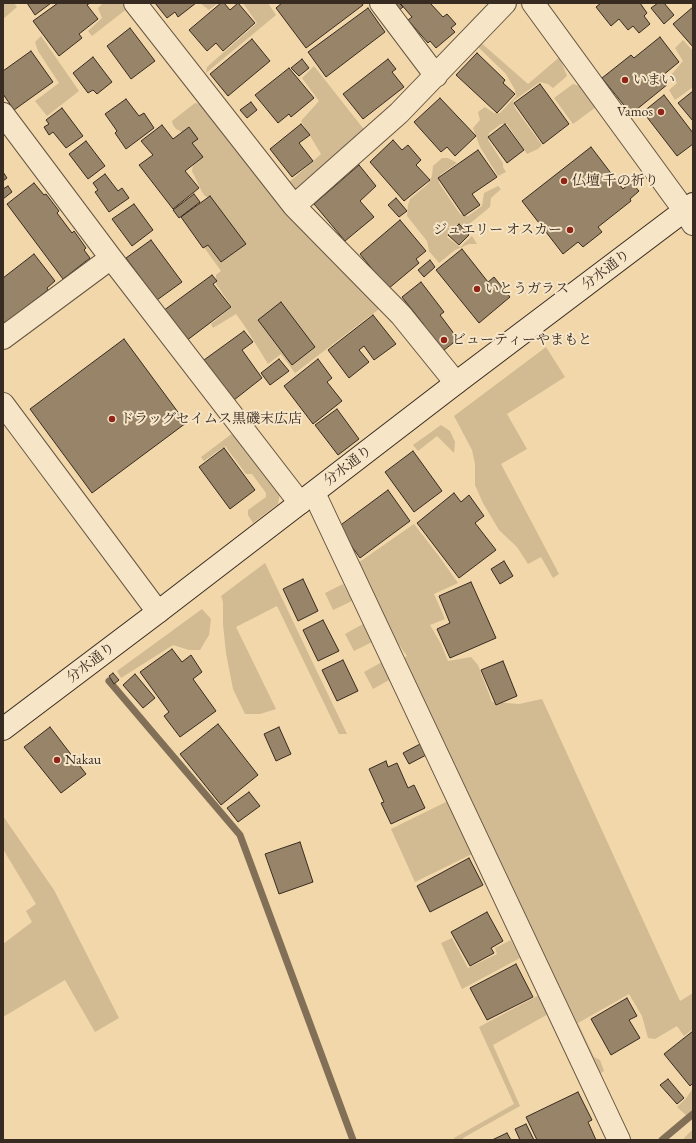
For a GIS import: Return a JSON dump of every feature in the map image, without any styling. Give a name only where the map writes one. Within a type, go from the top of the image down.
[{"type":"street","points":[[135,3],[294,206],[402,315],[456,383]]},
{"type":"street","points":[[381,3],[436,76]]},
{"type":"street","points":[[294,206],[400,113],[505,3]]},
{"type":"street","points":[[533,3],[690,213]]},
{"type":"street","points":[[3,114],[111,258],[307,498],[619,1140]]},
{"type":"street","name":"分水通り","points":[[3,729],[456,383],[690,213]]},
{"type":"street","points":[[3,338],[111,258]]},
{"type":"street","points":[[3,404],[158,612]]},
{"type":"shaded area","points":[[3,3],[14,3],[17,7],[3,19]]},
{"type":"shaded area","points":[[103,3],[124,3],[128,8],[92,36],[88,31],[102,18],[98,8]]},
{"type":"shaded area","points":[[200,3],[218,3],[209,10]]},
{"type":"shaded area","points":[[243,3],[268,3],[276,15],[206,73],[207,67],[257,23]]},
{"type":"shaded area","points":[[41,36],[79,91],[47,116],[35,101],[59,83],[38,51],[35,42]]},
{"type":"shaded area","points":[[683,40],[693,51],[693,87],[675,100],[669,90],[677,83],[671,75],[683,61],[675,48]]},
{"type":"shaded area","points":[[479,41],[528,84],[562,55],[561,61],[567,76],[553,88],[548,84],[540,82],[513,101],[515,108],[542,145],[538,149],[527,154],[507,124],[501,124],[489,133],[488,140],[503,163],[503,167],[506,172],[498,176],[480,147],[473,128],[480,120],[478,112],[485,107],[494,113],[500,113],[516,96],[515,90],[506,74],[478,47]]},
{"type":"shaded area","points":[[314,66],[366,132],[297,195],[287,184],[321,154],[301,121],[319,101],[302,78]]},
{"type":"shaded area","points":[[573,84],[580,86],[596,107],[573,124],[554,98]]},
{"type":"shaded area","points":[[195,103],[203,105],[383,306],[295,373],[281,354],[268,364],[236,314],[213,328],[211,324],[232,307],[216,284],[216,275],[221,271],[183,218],[209,198],[202,192],[192,171],[194,158],[184,133],[176,129],[172,121]]},
{"type":"shaded area","points":[[442,158],[448,158],[457,163],[440,175],[439,183],[460,214],[468,216],[482,206],[484,193],[498,186],[501,189],[491,198],[490,207],[468,225],[453,227],[447,237],[460,247],[472,236],[477,244],[469,244],[455,250],[439,263],[429,251],[427,241],[407,216],[410,199],[428,184],[432,176],[433,166]]},
{"type":"shaded area","points":[[546,347],[565,377],[507,414],[527,449],[501,464],[559,574],[553,578],[541,557],[528,564],[517,547],[499,530],[483,503],[475,485],[475,464],[472,450],[454,416]]},
{"type":"shaded area","points":[[441,425],[450,431],[455,442],[454,453],[437,436],[418,451],[413,445]]},
{"type":"shaded area","points":[[233,433],[280,493],[278,504],[253,523],[248,515],[248,510],[266,497],[266,493],[252,474],[246,474],[225,446],[204,461],[201,457]]},
{"type":"shaded area","points":[[414,524],[458,583],[434,594],[445,619],[430,625],[441,644],[448,661],[471,657],[478,665],[492,702],[519,704],[542,699],[680,1001],[693,993],[693,1029],[684,1036],[677,1026],[655,1039],[648,1038],[642,1016],[629,994],[578,1023],[594,1057],[600,1060],[604,1071],[596,1076],[397,662],[407,656],[399,645],[393,648],[355,565]]},
{"type":"shaded area","points":[[265,563],[347,734],[339,734],[277,606],[236,627],[276,709],[260,714],[245,714],[233,689],[226,653],[223,624],[223,602],[221,596]]},
{"type":"shaded area","points":[[343,584],[352,601],[333,610],[325,593]]},
{"type":"shaded area","points":[[202,609],[211,619],[209,635],[200,650],[189,650],[173,645],[121,678],[117,671]]},
{"type":"shaded area","points":[[363,624],[372,642],[354,651],[345,634]]},
{"type":"shaded area","points":[[382,662],[391,679],[373,689],[364,672]]},
{"type":"shaded area","points":[[448,801],[474,853],[415,882],[391,829]]},
{"type":"shaded area","points":[[3,816],[54,890],[119,1018],[95,1032],[65,980],[3,1017],[3,944],[32,922],[26,911],[36,904],[3,849]]},
{"type":"shaded area","points":[[452,938],[468,968],[497,954],[495,948],[511,940],[520,958],[462,989],[441,943]]},
{"type":"shaded area","points":[[541,994],[550,1013],[493,1045],[520,1106],[463,1138],[463,1140],[455,1140],[454,1138],[514,1104],[479,1027]]},
{"type":"shaded area","points":[[693,1088],[693,1111],[687,1116],[677,1107],[687,1097]]},
{"type":"shaded area","points":[[693,1129],[693,1140],[683,1140],[685,1137]]},
{"type":"building","points":[[27,3],[51,3],[35,15]]},
{"type":"building","points":[[58,3],[90,3],[87,5],[98,19],[79,34],[82,38],[59,56],[33,21]]},
{"type":"building","points":[[155,3],[196,3],[178,17],[175,12],[167,18]]},
{"type":"building","points":[[221,3],[224,3],[230,10],[238,3],[255,23],[223,51],[216,43],[207,51],[189,30]]},
{"type":"building","points":[[282,3],[362,3],[363,5],[306,48],[276,8]]},
{"type":"building","points":[[391,3],[399,3],[403,7],[398,11]]},
{"type":"building","points":[[400,3],[430,3],[443,17],[447,14],[456,24],[451,28],[455,32],[436,48],[430,41],[428,43],[408,20],[412,17]]},
{"type":"building","points":[[601,3],[640,3],[647,13],[644,16],[650,24],[639,33],[633,26],[628,30],[619,19],[611,26],[596,7]]},
{"type":"building","points":[[658,3],[664,3],[674,15],[664,24],[651,8]]},
{"type":"building","points":[[693,7],[693,47],[673,24]]},
{"type":"building","points":[[368,8],[385,32],[326,77],[308,52]]},
{"type":"building","points":[[130,28],[155,61],[131,79],[107,46]]},
{"type":"building","points":[[660,37],[679,62],[662,76],[668,84],[631,114],[602,78],[631,55],[634,58]]},
{"type":"building","points":[[252,39],[270,61],[228,96],[210,74]]},
{"type":"building","points":[[31,51],[53,82],[14,110],[3,94],[3,71]]},
{"type":"building","points":[[477,53],[505,80],[503,83],[515,94],[497,113],[456,75]]},
{"type":"building","points":[[93,57],[112,82],[97,94],[93,90],[88,93],[73,73]]},
{"type":"building","points":[[302,59],[309,68],[299,76],[291,68]]},
{"type":"building","points":[[388,59],[396,69],[392,72],[404,87],[363,119],[343,94]]},
{"type":"building","points":[[289,68],[314,98],[291,117],[289,114],[278,123],[255,95]]},
{"type":"building","points":[[540,84],[569,124],[543,144],[514,103]]},
{"type":"building","points":[[693,91],[693,121],[678,103]]},
{"type":"building","points":[[664,95],[693,133],[693,144],[677,156],[643,112]]},
{"type":"building","points":[[440,98],[476,136],[455,156],[447,147],[441,152],[414,122]]},
{"type":"building","points":[[126,99],[139,116],[144,113],[154,128],[126,149],[115,133],[117,131],[105,114]]},
{"type":"building","points":[[251,102],[257,110],[247,118],[240,110]]},
{"type":"building","points":[[62,108],[83,136],[66,148],[53,132],[49,135],[44,127],[49,124],[46,120]]},
{"type":"building","points":[[301,124],[310,135],[299,143],[313,161],[292,177],[270,149]]},
{"type":"building","points":[[505,124],[524,150],[507,163],[488,137]]},
{"type":"building","points":[[162,125],[173,139],[189,127],[198,139],[192,143],[203,157],[185,171],[199,188],[173,209],[139,165],[153,155],[141,141]]},
{"type":"building","points":[[393,140],[402,150],[408,145],[421,160],[416,165],[430,180],[404,201],[370,162]]},
{"type":"building","points":[[86,141],[105,166],[88,179],[69,154]]},
{"type":"building","points":[[591,147],[623,189],[631,182],[639,191],[630,199],[631,201],[598,227],[602,232],[583,247],[578,242],[563,254],[522,201]]},
{"type":"building","points":[[478,150],[497,177],[472,194],[480,205],[464,216],[438,178]]},
{"type":"building","points":[[359,165],[376,186],[360,201],[374,217],[345,241],[314,204]]},
{"type":"building","points":[[3,172],[7,178],[3,181]]},
{"type":"building","points":[[105,174],[118,191],[122,188],[129,198],[109,212],[95,192],[98,190],[93,183]]},
{"type":"building","points":[[34,183],[44,195],[46,194],[59,211],[57,213],[72,233],[74,231],[86,248],[84,250],[90,258],[63,279],[7,204]]},
{"type":"building","points":[[8,186],[12,192],[3,199],[3,189]]},
{"type":"building","points":[[194,194],[200,202],[179,218],[173,210]]},
{"type":"building","points":[[210,196],[246,244],[221,262],[208,245],[203,248],[181,217]]},
{"type":"building","points":[[396,198],[407,211],[399,217],[388,205]]},
{"type":"building","points":[[134,204],[153,230],[132,246],[112,219]]},
{"type":"building","points":[[400,220],[426,251],[416,259],[419,263],[388,289],[360,254]]},
{"type":"building","points":[[459,224],[469,235],[459,245],[448,235]]},
{"type":"building","points":[[151,240],[182,282],[157,300],[126,258]]},
{"type":"building","points":[[462,249],[488,282],[494,277],[510,297],[479,323],[436,270]]},
{"type":"building","points":[[34,254],[55,281],[47,288],[48,290],[3,325],[3,278]]},
{"type":"building","points":[[430,260],[435,267],[424,277],[418,270]]},
{"type":"building","points":[[212,275],[217,281],[213,284],[231,307],[186,341],[163,311]]},
{"type":"building","points":[[421,282],[444,312],[440,315],[458,339],[439,354],[419,329],[424,325],[402,297]]},
{"type":"building","points":[[281,302],[315,347],[292,365],[258,320]]},
{"type":"building","points":[[373,315],[396,344],[374,360],[364,346],[359,350],[369,362],[349,378],[328,350]]},
{"type":"building","points":[[244,331],[253,342],[242,350],[262,378],[234,400],[204,360]]},
{"type":"building","points":[[124,339],[186,423],[92,493],[30,409]]},
{"type":"building","points":[[279,359],[289,371],[270,385],[261,373]]},
{"type":"building","points":[[318,359],[332,378],[327,382],[342,401],[313,424],[284,386]]},
{"type":"building","points":[[337,409],[359,439],[338,455],[315,425]]},
{"type":"building","points":[[224,448],[255,490],[230,509],[199,467]]},
{"type":"building","points":[[413,451],[442,491],[414,512],[385,472]]},
{"type":"building","points":[[388,490],[410,521],[360,558],[338,527]]},
{"type":"building","points":[[454,493],[461,502],[469,495],[484,516],[475,523],[496,550],[459,578],[417,523]]},
{"type":"building","points":[[504,561],[513,576],[500,584],[491,569]]},
{"type":"building","points":[[303,579],[318,611],[298,621],[283,589]]},
{"type":"building","points":[[471,582],[496,638],[450,658],[437,629],[450,623],[439,596]]},
{"type":"building","points":[[323,620],[339,651],[318,661],[303,630]]},
{"type":"building","points":[[172,649],[182,662],[191,655],[202,672],[193,679],[216,711],[180,737],[164,716],[169,712],[140,672]]},
{"type":"building","points":[[343,660],[358,691],[337,701],[322,670]]},
{"type":"building","points":[[503,661],[517,696],[496,705],[481,670]]},
{"type":"building","points":[[113,673],[119,680],[114,684],[109,676]]},
{"type":"building","points":[[135,674],[155,698],[143,708],[123,685]]},
{"type":"building","points":[[218,724],[258,775],[221,805],[180,754]]},
{"type":"building","points":[[50,727],[86,774],[61,793],[24,747]]},
{"type":"building","points":[[279,727],[291,754],[276,761],[264,734]]},
{"type":"building","points":[[422,743],[428,754],[409,764],[403,753]]},
{"type":"building","points":[[386,761],[388,767],[397,763],[408,788],[414,785],[425,808],[391,824],[381,803],[384,802],[369,769]]},
{"type":"building","points":[[249,792],[260,806],[238,822],[227,808]]},
{"type":"building","points":[[300,842],[313,882],[279,894],[265,854]]},
{"type":"building","points":[[469,858],[483,885],[430,912],[417,886]]},
{"type":"building","points":[[487,912],[503,941],[491,948],[494,953],[470,966],[451,932]]},
{"type":"building","points":[[516,964],[533,997],[487,1020],[470,988]]},
{"type":"building","points":[[627,998],[637,1016],[629,1020],[640,1038],[611,1055],[591,1019]]},
{"type":"building","points":[[693,1031],[693,1083],[690,1086],[664,1054]]},
{"type":"building","points":[[668,1079],[684,1098],[677,1104],[660,1085]]},
{"type":"building","points":[[578,1092],[592,1120],[588,1122],[596,1140],[537,1140],[526,1117]]},
{"type":"building","points":[[526,1124],[534,1140],[520,1140],[515,1129]]},
{"type":"building","points":[[507,1133],[511,1140],[492,1140]]},
{"type":"waterway","points":[[109,681],[240,835],[353,1140]]},
{"type":"waterway","points":[[662,1140],[693,1114]]},
{"type":"place","name":"いまい","points":[[625,80]]},
{"type":"place","name":"Vamos","points":[[661,112]]},
{"type":"place","name":"仏壇 千の祈り","points":[[564,181]]},
{"type":"place","name":"ジュエリー オスカー","points":[[570,230]]},
{"type":"place","name":"いとうガラス","points":[[477,289]]},
{"type":"place","name":"ビューティーやまもと","points":[[444,340]]},
{"type":"place","name":"ドラッグセイムス黒磯末広店","points":[[112,419]]},
{"type":"place","name":"Nakau","points":[[57,760]]}]
